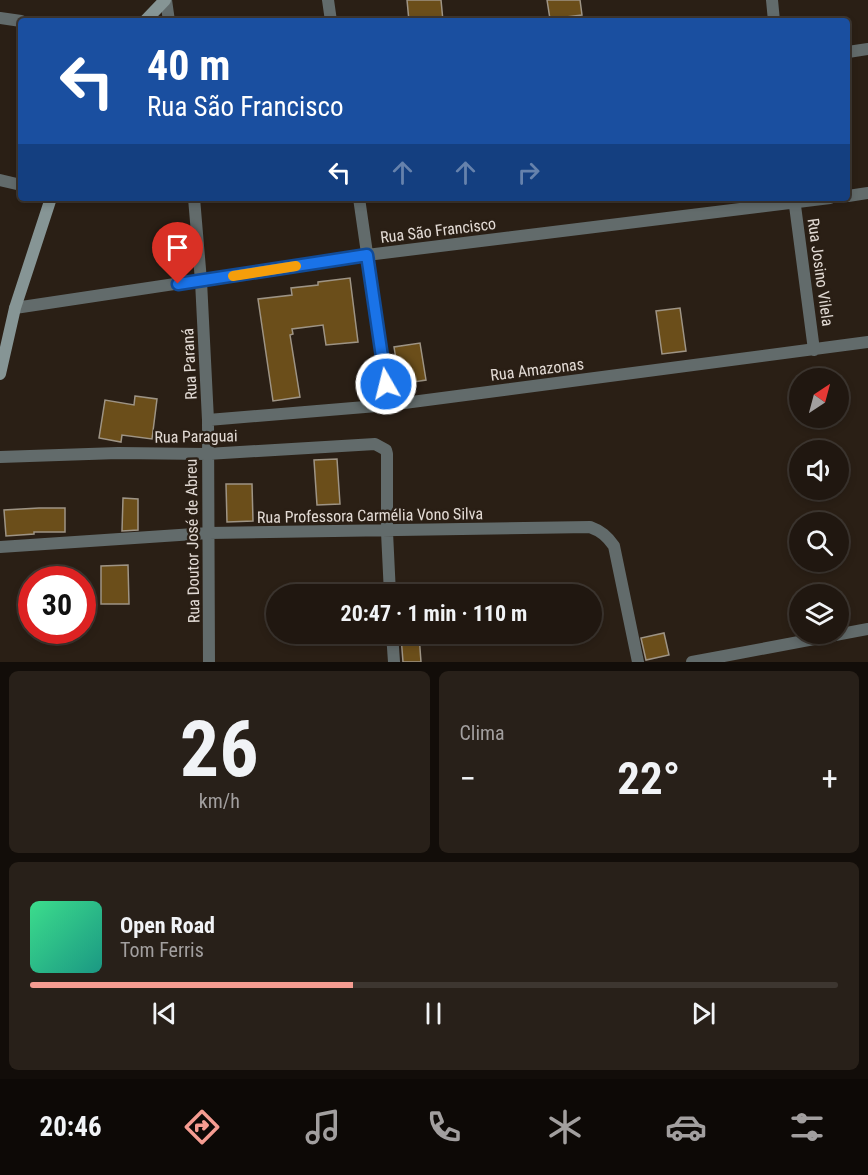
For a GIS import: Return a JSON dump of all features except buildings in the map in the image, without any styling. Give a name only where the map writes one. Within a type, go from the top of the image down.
[{"type":"main road","points":[[148,18],[165,0]]},
{"type":"main road","points":[[0,374],[15,308],[50,201]]},
{"type":"street","points":[[165,0],[169,18]]},
{"type":"street","points":[[328,0],[331,18]]},
{"type":"street","points":[[772,0],[774,18]]},
{"type":"street","points":[[0,18],[18,21]]},
{"type":"street","points":[[850,52],[868,49]]},
{"type":"street","points":[[0,180],[18,183]]},
{"type":"street","points":[[850,196],[868,193]]},
{"type":"street","name":"Rua Paraná","points":[[194,201],[208,420]]},
{"type":"street","points":[[359,201],[389,405]]},
{"type":"street","name":"Rua São Francisco","points":[[15,308],[367,255],[787,201]]},
{"type":"street","name":"Rua Josino Vilela","points":[[795,201],[814,350]]},
{"type":"street","name":"Rua Amazonas","points":[[208,420],[389,405],[868,342]]},
{"type":"street","name":"Rua Doutor José de Abreu","points":[[208,420],[209,662]]},
{"type":"street","name":"Rua Paraguai","points":[[0,457],[118,453],[207,454],[375,444],[386,450],[387,454],[387,532]]},
{"type":"street","name":"Rua Professora Carmélia Vono Silva","points":[[0,547],[209,533],[387,532],[590,527],[608,537],[614,546],[638,662]]},
{"type":"street","points":[[387,532],[390,584]]},
{"type":"street","points":[[692,662],[868,629]]},
{"type":"street","points":[[393,644],[394,662]]},
{"type":"slow traffic","points":[[233,276],[296,266]]},
{"type":"route","points":[[178,284],[367,255],[386,384]]}]
